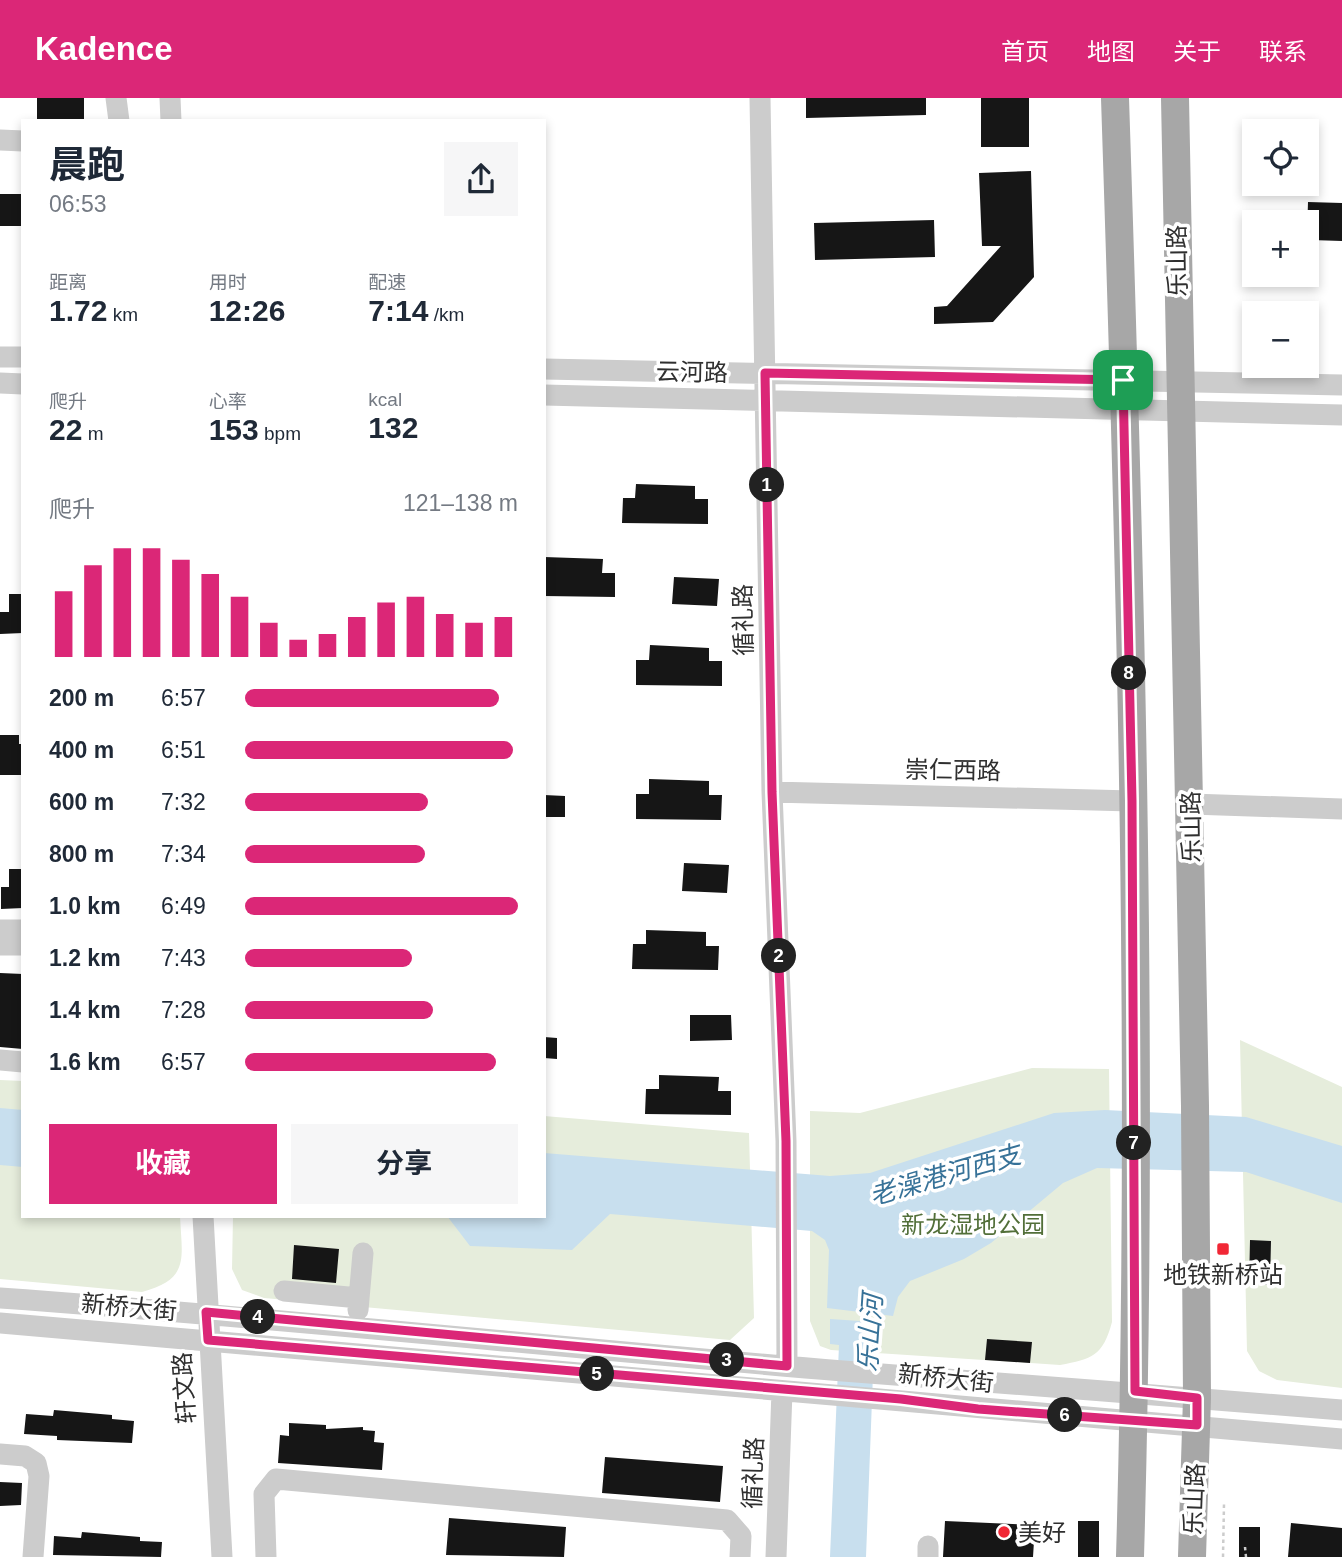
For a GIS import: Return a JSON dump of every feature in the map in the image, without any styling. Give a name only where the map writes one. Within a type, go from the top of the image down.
[{"type":"main road","points":[[1115,98],[1132,801],[1135,1391],[1130,1557]]},
{"type":"main road","name":"乐山路","points":[[1175,98],[1195,1106],[1197,1411],[1192,1557]]},
{"type":"street","points":[[116,98],[119,119]]},
{"type":"street","points":[[170,98],[171,119]]},
{"type":"street","name":"循礼路","points":[[760,98],[772,792],[786,1141],[787,1366]]},
{"type":"street","points":[[0,140],[21,141]]},
{"type":"street","points":[[0,357],[21,357]]},
{"type":"street","name":"云河路","points":[[546,369],[1342,385]]},
{"type":"street","points":[[0,383],[21,384]]},
{"type":"street","name":"云河路","points":[[546,395],[1342,415]]},
{"type":"street","name":"崇仁西路","points":[[772,792],[1132,801]]},
{"type":"street","points":[[1191,804],[1342,808]]},
{"type":"street","points":[[0,930],[21,930]]},
{"type":"street","points":[[0,945],[21,945]]},
{"type":"street","points":[[0,1059],[21,1062]]},
{"type":"street","name":"轩文路","points":[[203,1218],[206,1312],[222,1557]]},
{"type":"street","points":[[357,1325],[363,1253]]},
{"type":"street","points":[[284,1291],[359,1298]]},
{"type":"street","name":"新桥大街","points":[[0,1298],[357,1325],[843,1371],[1135,1391],[1197,1411],[1342,1439]]},
{"type":"street","name":"新桥大街","points":[[0,1323],[901,1399],[978,1409],[1134,1420],[1197,1411],[1342,1410]]},
{"type":"street","name":"循礼路","points":[[776,1557],[782,1391]]},
{"type":"street","points":[[0,1454],[24,1456],[36,1463],[39,1476],[33,1557]]},
{"type":"street","points":[[266,1557],[264,1493],[276,1479],[727,1520],[741,1536],[740,1557]]},
{"type":"path","points":[[1223,1557],[1224,1504]]},
{"type":"path","points":[[1245,1547],[1246,1557]]},
{"type":"green space","points":[[1240,1040],[1342,1087],[1342,1388],[1277,1380],[1259,1371],[1247,1351]]},
{"type":"green space","name":"新龙湿地公园","points":[[1032,1068],[1109,1069],[1112,1322],[1100,1349],[1088,1358],[1060,1365],[831,1350],[820,1346],[810,1321],[810,1111],[860,1113]]},
{"type":"green space","points":[[0,1080],[21,1081],[21,1218],[180,1218],[182,1256],[176,1274],[157,1287],[142,1292],[0,1279]]},
{"type":"green space","points":[[546,1116],[749,1133],[754,1318],[730,1340],[264,1298],[242,1290],[232,1269],[233,1218],[546,1218]]},
{"type":"water","points":[[0,1108],[21,1110],[21,1167],[0,1165]]},
{"type":"water","name":"老澡港河西支","points":[[1105,1110],[1246,1117],[1342,1146],[1342,1203],[1246,1172],[1097,1168],[1063,1183],[991,1243],[964,1259],[910,1281],[898,1297],[893,1316],[827,1308],[829,1250],[825,1240],[812,1231],[610,1214],[572,1250],[470,1246],[449,1218],[546,1218],[546,1153],[830,1176],[870,1173],[1054,1113]]},
{"type":"water","name":"乐山河","points":[[830,1319],[875,1322],[866,1557],[830,1557],[839,1345],[830,1344]]},
{"type":"building","points":[[37,98],[84,98],[84,119],[37,119]]},
{"type":"building","points":[[806,98],[926,98],[926,115],[806,118]]},
{"type":"building","points":[[981,98],[1029,98],[1029,147],[981,147]]},
{"type":"building","points":[[1031,171],[1034,277],[993,322],[934,324],[934,307],[947,306],[1001,246],[982,246],[979,173]]},
{"type":"building","points":[[0,194],[21,194],[21,226],[0,226]]},
{"type":"building","points":[[1308,202],[1342,203],[1342,241],[1319,240],[1319,210],[1308,210]]},
{"type":"building","points":[[934,220],[935,257],[815,260],[814,223]]},
{"type":"building","points":[[636,484],[695,486],[695,499],[708,499],[708,524],[622,523],[623,498],[635,498]]},
{"type":"building","points":[[546,557],[603,559],[602,573],[615,573],[615,597],[546,596]]},
{"type":"building","points":[[674,577],[719,579],[717,606],[672,604]]},
{"type":"building","points":[[9,594],[21,594],[21,633],[0,634],[0,612],[9,612]]},
{"type":"building","points":[[650,645],[709,648],[709,661],[722,661],[722,686],[636,685],[636,660],[649,660]]},
{"type":"building","points":[[0,735],[19,735],[21,775],[0,775]]},
{"type":"building","points":[[649,779],[709,781],[709,795],[722,795],[721,820],[636,819],[636,794],[649,794]]},
{"type":"building","points":[[546,795],[565,796],[565,817],[546,817]]},
{"type":"building","points":[[684,863],[729,865],[727,893],[682,891]]},
{"type":"building","points":[[9,869],[21,869],[21,908],[1,909],[1,887],[9,887]]},
{"type":"building","points":[[646,930],[706,932],[706,946],[719,946],[718,970],[632,969],[633,944],[646,944]]},
{"type":"building","points":[[0,973],[21,974],[21,1049],[0,1047]]},
{"type":"building","points":[[690,1015],[731,1015],[732,1040],[690,1041]]},
{"type":"building","points":[[546,1037],[557,1038],[557,1059],[546,1058]]},
{"type":"building","points":[[659,1075],[719,1077],[718,1091],[731,1091],[731,1115],[645,1114],[646,1089],[659,1089]]},
{"type":"building","points":[[1250,1240],[1271,1241],[1270,1285],[1249,1285]]},
{"type":"building","points":[[294,1245],[339,1249],[336,1283],[292,1279]]},
{"type":"building","points":[[987,1339],[1032,1342],[1030,1363],[985,1360]]},
{"type":"building","points":[[54,1410],[112,1415],[112,1419],[134,1421],[132,1443],[57,1440],[57,1436],[24,1434],[26,1414],[53,1416]]},
{"type":"building","points":[[289,1423],[326,1425],[326,1429],[363,1427],[363,1430],[375,1431],[374,1442],[384,1443],[382,1470],[278,1463],[280,1435],[289,1436]]},
{"type":"building","points":[[605,1457],[723,1466],[720,1502],[602,1493]]},
{"type":"building","points":[[0,1482],[22,1483],[21,1505],[0,1506]]},
{"type":"building","points":[[449,1518],[566,1527],[564,1557],[446,1555]]},
{"type":"building","points":[[945,1521],[1035,1525],[1033,1557],[943,1557]]},
{"type":"building","points":[[1078,1521],[1099,1521],[1099,1557],[1078,1557]]},
{"type":"building","points":[[1291,1523],[1342,1528],[1342,1557],[1288,1557]]},
{"type":"building","points":[[1239,1527],[1260,1527],[1260,1557],[1239,1557]]},
{"type":"building","points":[[82,1532],[140,1537],[140,1541],[162,1542],[161,1557],[53,1555],[54,1536],[81,1538]]},
{"type":"place","name":"地铁新桥站","points":[[1223,1249]]},
{"type":"place","name":"美好","points":[[1004,1532]]},
{"type":"route","points":[[765,373],[1123,380],[1132,801],[1135,1391],[1197,1398],[1197,1425],[978,1409],[901,1399],[782,1391],[208,1340],[206,1312],[787,1366],[786,1141],[772,792],[765,373]]}]
